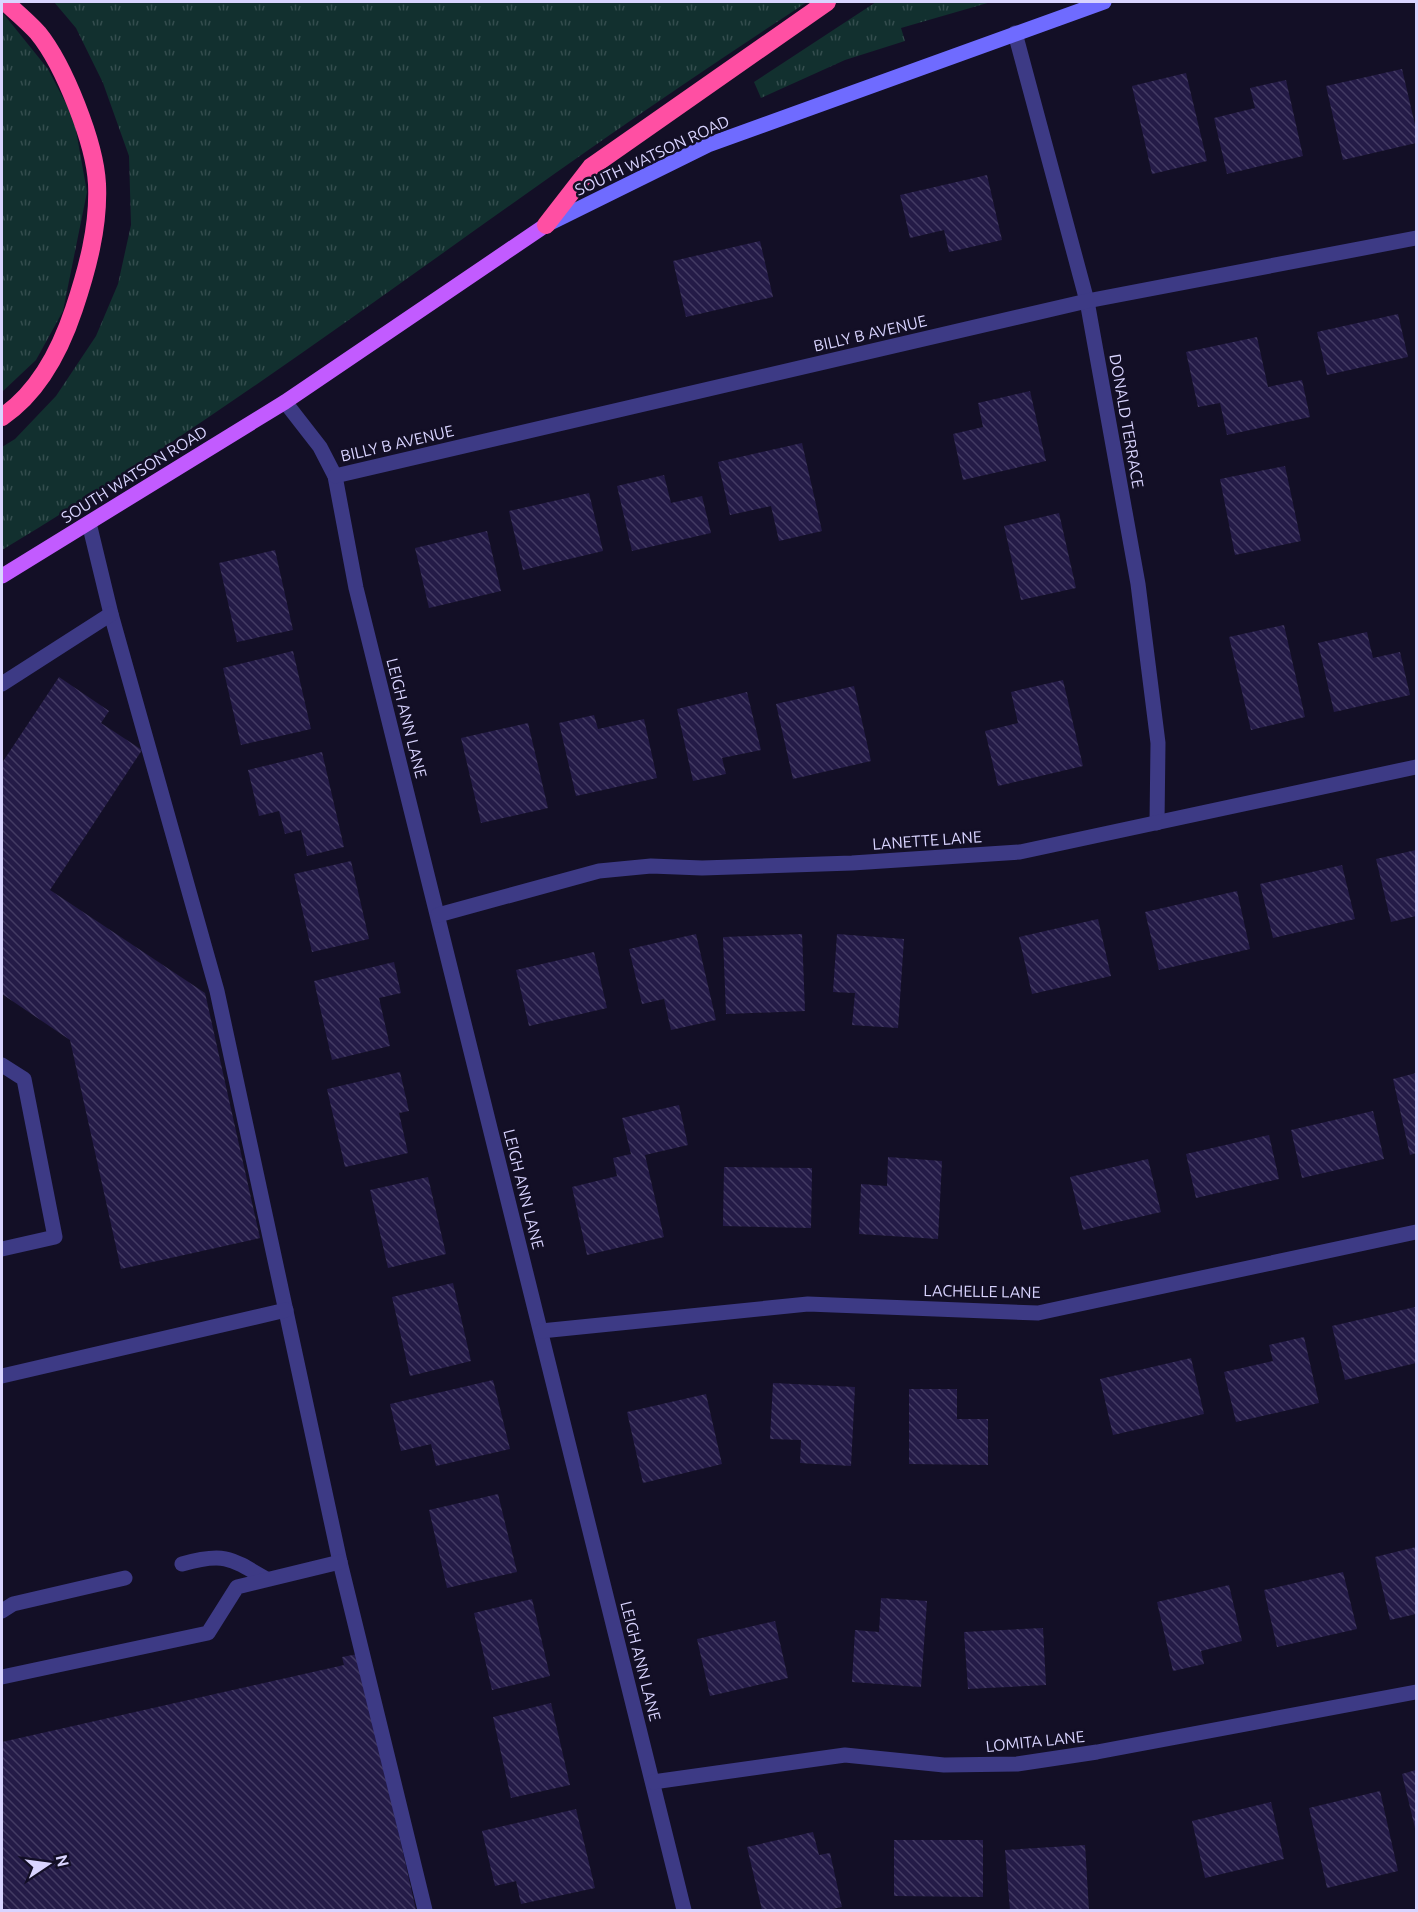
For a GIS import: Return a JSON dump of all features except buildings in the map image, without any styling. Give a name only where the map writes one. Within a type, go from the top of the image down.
[{"type":"highway","points":[[2,417],[16,407],[46,371],[69,324],[90,260],[97,184],[79,106],[39,34],[5,2]]},
{"type":"highway","points":[[546,225],[591,167],[827,2]]},
{"type":"main road","name":"SOUTH WATSON ROAD","points":[[2,576],[285,402],[546,225],[708,145],[1104,2]]},
{"type":"street","name":"DONALD TERRACE","points":[[1015,33],[1088,301],[1140,595],[1158,743],[1157,824]]},
{"type":"street","name":"BILLY B AVENUE","points":[[335,476],[1088,301],[1416,238]]},
{"type":"street","points":[[285,402],[320,447],[335,476]]},
{"type":"street","name":"LEIGH ANN LANE","points":[[335,476],[356,588],[684,1911]]},
{"type":"street","points":[[88,523],[111,614],[218,991],[340,1562],[425,1911]]},
{"type":"street","points":[[2,684],[111,614]]},
{"type":"street","name":"LANETTE LANE","points":[[438,915],[599,872],[651,866],[702,868],[852,863],[1020,852],[1416,767]]},
{"type":"street","points":[[2,1065],[24,1079],[56,1237],[2,1249]]},
{"type":"street","name":"LACHELLE LANE","points":[[541,1331],[808,1304],[1038,1313],[1416,1232]]},
{"type":"street","points":[[2,1376],[286,1310]]},
{"type":"street","points":[[182,1563],[208,1556],[231,1558],[266,1579]]},
{"type":"street","points":[[2,1677],[208,1633],[237,1587],[340,1562]]},
{"type":"street","points":[[2,1611],[14,1604],[125,1578]]},
{"type":"street","name":"LOMITA LANE","points":[[653,1782],[845,1755],[944,1765],[1017,1764],[1097,1752],[1416,1692]]},
{"type":"green space","points":[[54,2],[807,2],[629,121],[231,402],[156,453],[2,550],[2,447],[15,439],[56,396],[96,336],[118,284],[131,225],[129,156],[103,83],[76,28]]},
{"type":"green space","points":[[876,2],[991,2],[901,28],[905,41],[845,60],[761,98],[754,82]]},
{"type":"green space","points":[[2,12],[48,69],[74,119],[87,192],[63,311],[36,360],[2,392]]}]
